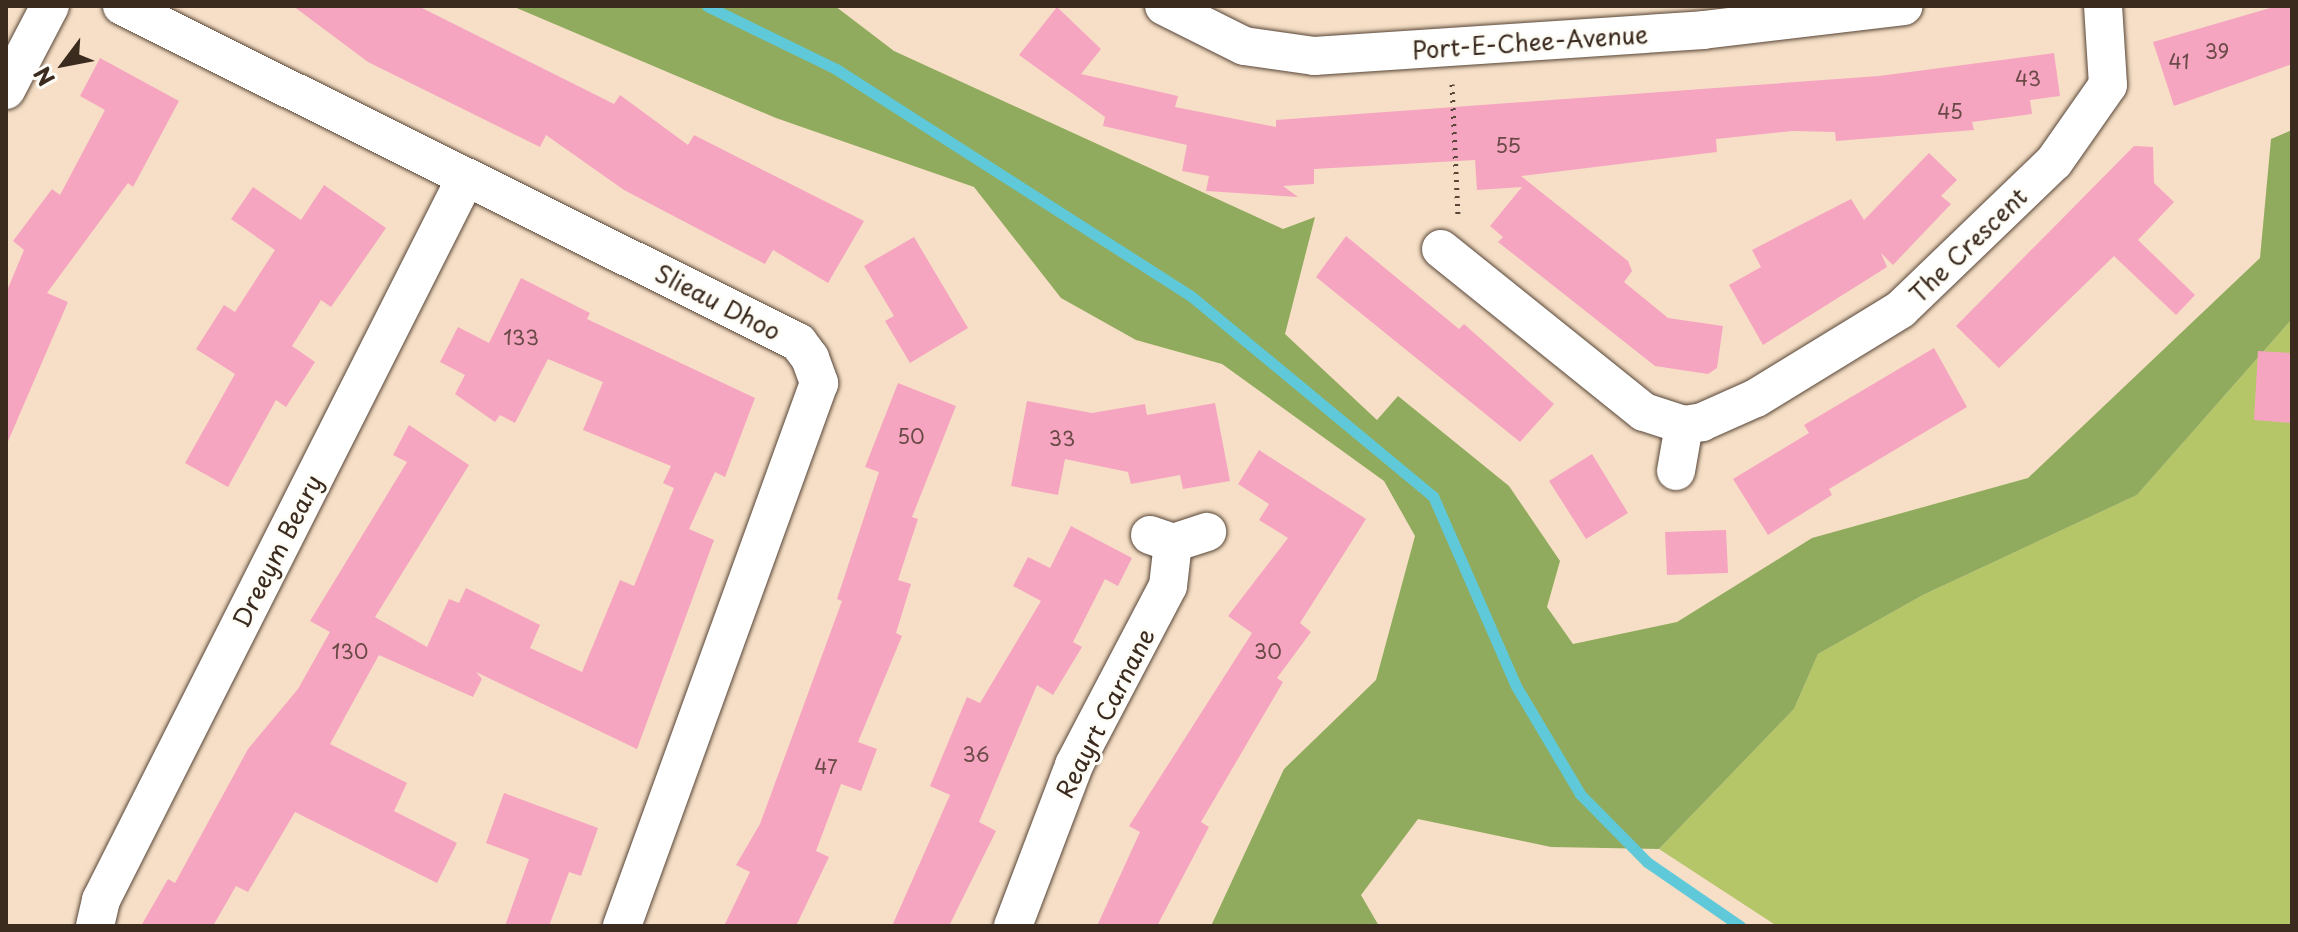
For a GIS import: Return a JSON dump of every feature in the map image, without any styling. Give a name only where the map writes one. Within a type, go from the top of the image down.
[{"type":"street","points":[[6,90],[50,6]]},
{"type":"street","name":"Slieau Dhoo","points":[[122,6],[798,342],[819,383],[622,926]]},
{"type":"street","name":"Port-E-Chee-Avenue","points":[[1164,6],[1244,46],[1314,56],[1703,30],[1904,6]]},
{"type":"street","name":"The Crescent","points":[[1684,425],[1756,398],[1901,309],[2011,205],[2101,100],[2109,67],[2103,6]]},
{"type":"street","name":"Dreeym Beary","points":[[95,926],[101,900],[465,179]]},
{"type":"street","points":[[1441,249],[1615,391],[1684,425],[1676,471]]},
{"type":"street","name":"Reayrt Carnane","points":[[1013,926],[1074,765],[1168,586],[1176,537]]},
{"type":"path","points":[[1441,249],[1463,207],[1451,76]]},
{"type":"green space","points":[[512,6],[835,6],[894,51],[1283,229],[1315,217],[1285,334],[1377,420],[1398,396],[1509,486],[1560,561],[1547,607],[1573,644],[1677,622],[1812,538],[2028,478],[2260,258],[2271,139],[2292,130],[2292,319],[2137,495],[1923,595],[1818,654],[1794,709],[1659,849],[1551,847],[1418,819],[1361,895],[1379,926],[1211,926],[1284,769],[1376,680],[1415,536],[1384,481],[1222,364],[1136,340],[1061,298],[974,187],[776,118]]},
{"type":"green space","points":[[2292,319],[2292,926],[1777,926],[1659,849],[1794,709],[1818,654],[1923,595],[2137,495]]},
{"type":"building","points":[[293,6],[418,6],[614,104],[620,95],[688,145],[694,135],[864,221],[828,283],[773,250],[765,264],[624,190],[546,135],[540,147],[368,62]]},
{"type":"building","points":[[2277,6],[2292,6],[2292,64],[2174,106],[2153,42]]},
{"type":"building","points":[[1057,7],[1101,49],[1081,74],[1178,96],[1175,107],[1276,127],[1276,120],[1879,76],[2054,53],[2060,96],[2030,100],[2032,114],[1972,122],[1974,130],[1836,141],[1835,132],[1793,131],[1716,139],[1717,152],[1521,176],[1628,261],[1632,271],[1624,282],[1668,318],[1723,326],[1717,368],[1708,374],[1655,366],[1498,242],[1503,237],[1490,226],[1522,187],[1477,190],[1475,160],[1314,169],[1314,184],[1283,186],[1298,197],[1206,191],[1209,176],[1182,171],[1187,145],[1103,126],[1105,117],[1019,55]]},
{"type":"building","points":[[100,58],[179,101],[133,187],[128,183],[47,293],[68,302],[6,446],[6,293],[24,250],[13,241],[52,189],[60,195],[105,110],[80,96]]},
{"type":"building","points":[[2134,146],[2153,147],[2154,183],[2174,202],[2138,240],[2195,295],[2176,315],[2114,256],[1999,368],[1956,326]]},
{"type":"building","points":[[1929,153],[1957,180],[1941,196],[1951,204],[1893,265],[1881,253],[1887,267],[1763,345],[1729,285],[1761,267],[1752,250],[1851,199],[1864,220]]},
{"type":"building","points":[[324,185],[386,228],[331,307],[321,300],[292,346],[315,362],[286,407],[276,400],[228,487],[185,463],[235,374],[196,349],[224,305],[235,312],[275,250],[231,219],[253,187],[301,220]]},
{"type":"building","points":[[1346,236],[1459,329],[1464,324],[1554,404],[1520,442],[1316,277]]},
{"type":"building","points":[[914,237],[968,328],[910,363],[885,321],[894,316],[864,266]]},
{"type":"building","points":[[521,278],[590,313],[587,319],[755,398],[725,477],[715,472],[689,529],[714,540],[637,749],[476,672],[482,679],[473,697],[379,655],[330,744],[407,783],[394,811],[457,843],[437,883],[295,812],[248,892],[236,886],[213,926],[141,926],[168,879],[175,883],[248,749],[298,689],[330,632],[310,621],[407,462],[393,455],[409,425],[469,465],[375,617],[427,647],[449,599],[459,603],[466,588],[540,625],[530,648],[582,672],[620,580],[634,586],[674,488],[663,483],[671,466],[583,430],[603,382],[548,359],[515,423],[500,415],[495,422],[455,394],[465,375],[440,362],[458,327],[489,343]]},
{"type":"building","points":[[1934,348],[1967,407],[1829,489],[1832,495],[1768,535],[1733,479],[1809,433],[1804,425]]},
{"type":"building","points":[[2258,351],[2292,353],[2292,423],[2254,420]]},
{"type":"building","points":[[898,383],[956,406],[912,517],[918,519],[898,580],[911,584],[896,633],[902,636],[858,742],[877,749],[861,791],[841,784],[816,851],[829,857],[796,926],[724,926],[750,872],[736,865],[760,824],[842,601],[837,599],[879,472],[865,467]]},
{"type":"building","points":[[1027,401],[1092,413],[1145,404],[1147,415],[1215,403],[1230,481],[1183,489],[1180,475],[1131,484],[1128,472],[1065,459],[1058,495],[1011,486]]},
{"type":"building","points":[[1259,450],[1366,519],[1300,623],[1311,632],[1277,678],[1283,682],[1201,822],[1209,827],[1157,926],[1097,926],[1140,832],[1129,826],[1252,633],[1228,616],[1288,538],[1259,520],[1269,504],[1238,484]]},
{"type":"building","points":[[1592,454],[1628,513],[1586,539],[1549,481]]},
{"type":"building","points":[[1071,526],[1132,558],[1118,586],[1105,579],[1073,642],[1082,647],[1053,695],[1037,685],[979,822],[996,831],[949,926],[892,926],[950,795],[930,786],[967,697],[980,703],[1041,601],[1013,586],[1028,557],[1050,568]]},
{"type":"building","points":[[1726,530],[1728,573],[1667,575],[1665,532]]},
{"type":"building","points":[[504,793],[598,828],[581,876],[569,872],[549,926],[505,926],[529,859],[486,843]]},
{"type":"waterway","points":[[707,6],[836,69],[1191,296],[1433,496],[1516,686],[1580,794],[1647,862],[1740,926]]}]
